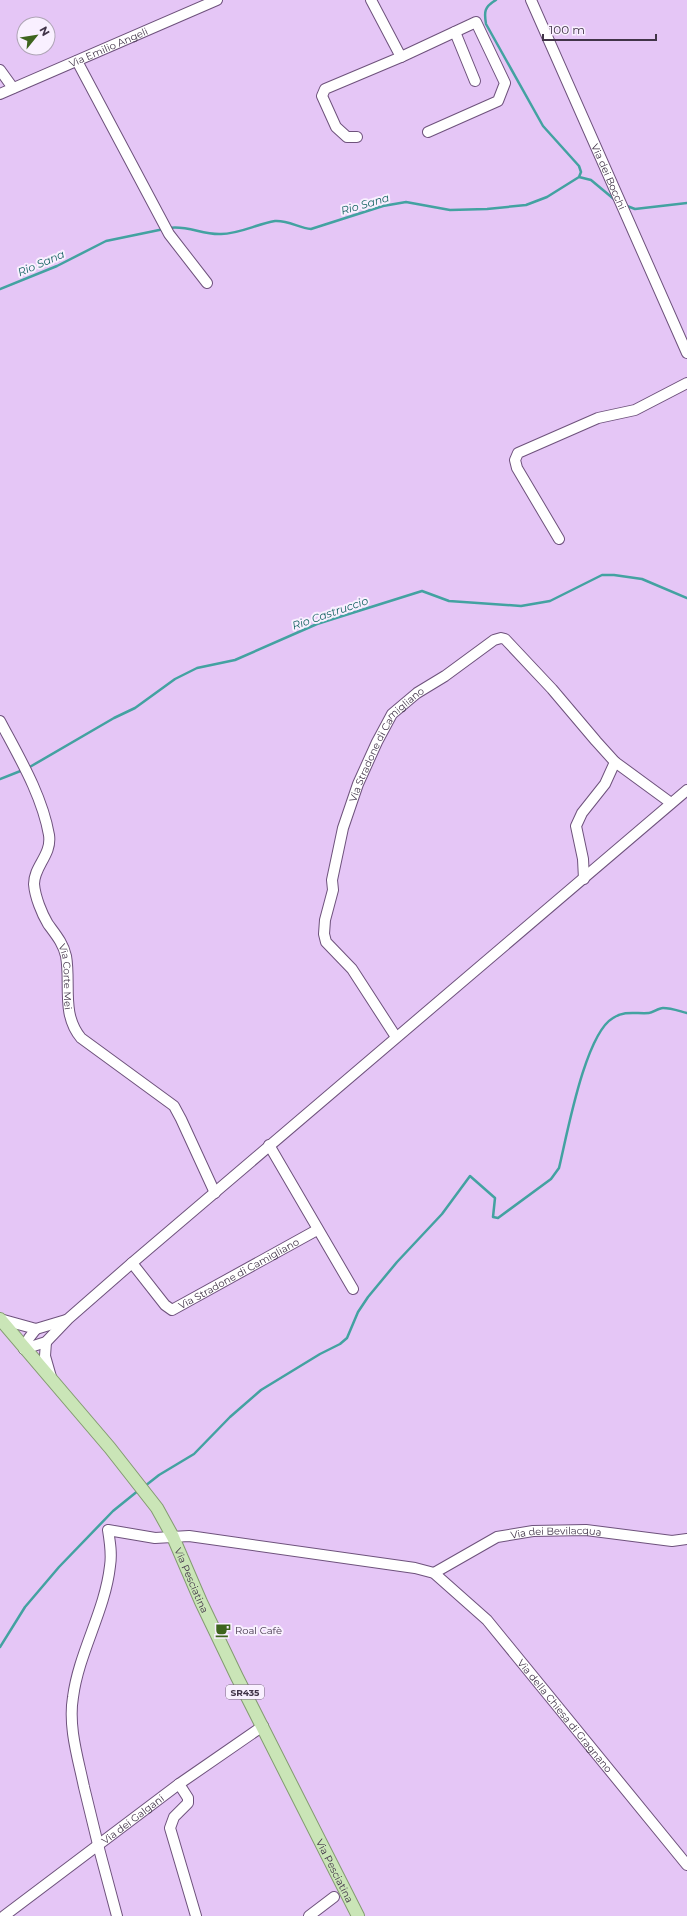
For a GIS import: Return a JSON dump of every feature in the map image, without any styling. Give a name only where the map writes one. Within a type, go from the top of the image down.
[{"type":"main road","name":"Via Pesciatina","points":[[0,1319],[142,1488],[157,1508],[173,1537],[204,1609],[358,1916]]},
{"type":"street","name":"Via Emilio Angeli","points":[[0,94],[217,0]]},
{"type":"street","points":[[370,0],[402,57]]},
{"type":"street","name":"Via dei Bocchi","points":[[531,0],[687,353]]},
{"type":"street","points":[[357,137],[347,137],[336,127],[322,96],[325,89],[402,57],[476,22],[505,83],[498,101],[428,132]]},
{"type":"street","points":[[455,32],[475,81]]},
{"type":"street","points":[[77,61],[167,230],[206,283]]},
{"type":"street","points":[[0,70],[13,88]]},
{"type":"street","points":[[559,539],[517,468],[515,460],[518,453],[598,418],[635,410],[687,383]]},
{"type":"street","name":"Via Stradone di Camigliano","points":[[396,1037],[352,969],[326,942],[324,934],[325,920],[333,890],[332,880],[343,828],[358,784],[392,714],[417,693],[445,676],[494,640],[501,638],[505,639],[552,689],[596,742],[615,762],[671,803]]},
{"type":"street","name":"Via Corte Mei","points":[[0,721],[23,764],[44,816],[50,844],[37,872],[34,884],[38,901],[48,923],[61,941],[66,956],[68,1009],[72,1025],[80,1038],[174,1106],[214,1194]]},
{"type":"street","points":[[584,879],[583,859],[576,826],[582,813],[605,784],[615,762]]},
{"type":"street","points":[[24,1349],[46,1342],[68,1319],[269,1145],[687,790]]},
{"type":"street","points":[[269,1145],[317,1230],[353,1289]]},
{"type":"street","name":"Via Stradone di Camigliano","points":[[132,1263],[165,1305],[172,1310],[317,1230]]},
{"type":"street","points":[[0,1319],[36,1329],[68,1319]]},
{"type":"street","points":[[24,1349],[29,1338],[36,1329]]},
{"type":"street","points":[[46,1342],[45,1356],[52,1382]]},
{"type":"street","points":[[117,1916],[98,1846],[72,1731],[73,1698],[85,1646],[102,1603],[110,1568],[108,1530],[155,1538],[189,1536],[394,1564],[434,1573]]},
{"type":"street","name":"Via dei Bevilacqua","points":[[434,1573],[497,1537],[533,1531],[586,1530],[672,1541],[687,1539]]},
{"type":"street","name":"Via della Chiesa di Gragnano","points":[[434,1573],[487,1620],[687,1865]]},
{"type":"street","name":"Via dei Galgani","points":[[4,1916],[179,1784],[263,1726]]},
{"type":"street","points":[[179,1784],[188,1798],[188,1803],[174,1817],[170,1828],[196,1916]]},
{"type":"street","name":"Via Pesciatina","points":[[309,1916],[334,1897]]},
{"type":"waterway","name":"Rio Sana","points":[[169,228],[176,227],[214,234],[228,234],[268,222],[280,221],[311,229],[383,206],[406,202],[450,210],[487,209],[526,205],[547,197],[579,177],[581,172],[579,166],[543,126],[486,24],[486,10],[489,5],[496,0]]},
{"type":"waterway","points":[[579,177],[591,180],[615,200]]},
{"type":"waterway","points":[[627,206],[635,209],[687,203]]},
{"type":"waterway","name":"Rio Sana","points":[[0,289],[57,266],[106,241],[164,229]]},
{"type":"waterway","name":"Rio Castruccio","points":[[28,768],[114,718],[135,708],[175,679],[197,668],[235,660],[317,624],[422,591],[449,601],[521,606],[550,601],[602,575],[614,575],[642,579],[687,598]]},
{"type":"waterway","name":"Rio Castruccio","points":[[0,779],[23,770]]},
{"type":"waterway","points":[[145,1486],[159,1475],[194,1454],[230,1417],[261,1390],[320,1354],[340,1344],[347,1338],[358,1312],[368,1297],[397,1262],[442,1214],[470,1176],[495,1198],[493,1217],[498,1218],[551,1179],[559,1168],[572,1110],[586,1064],[594,1044],[603,1028],[613,1018],[626,1013],[651,1013],[663,1008],[687,1013]]},
{"type":"waterway","points":[[0,1647],[25,1607],[59,1567],[113,1511],[139,1490]]},
{"type":"place","name":"Roal Cafè","points":[[223,1630]]}]
